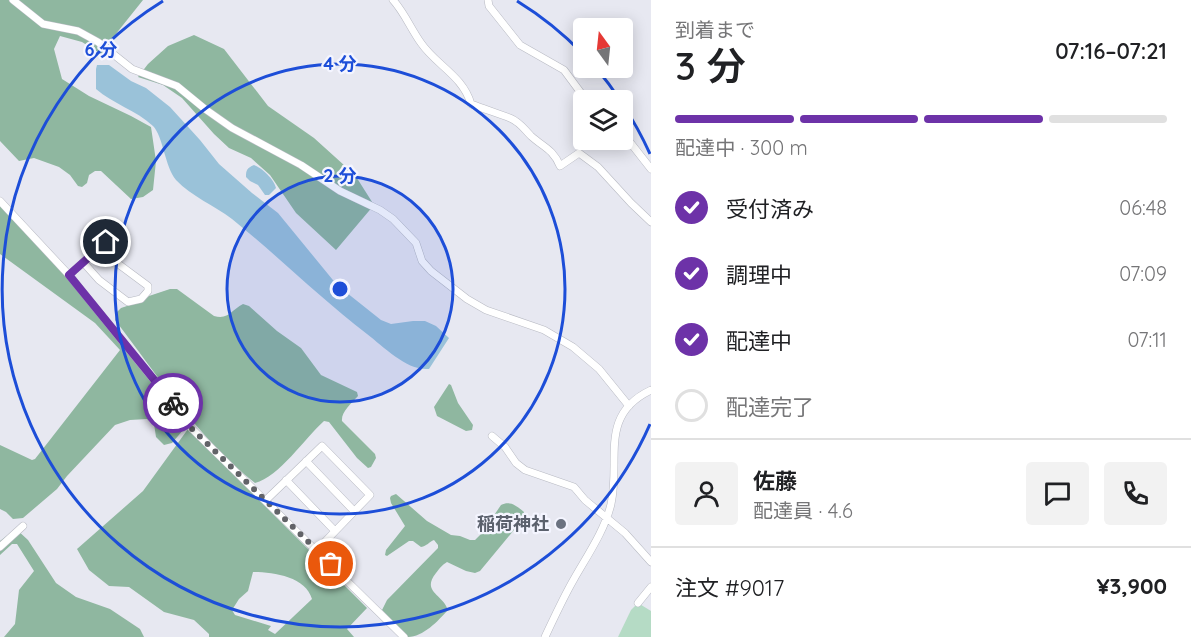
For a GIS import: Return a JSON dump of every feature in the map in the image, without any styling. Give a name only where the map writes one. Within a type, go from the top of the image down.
[{"type":"street","points":[[13,0],[43,24],[78,31],[98,42],[132,69],[177,86],[204,109],[232,128],[301,165],[340,191],[380,210],[393,219],[416,243],[422,261],[430,271],[486,310],[544,330],[573,347],[599,369],[629,406]]},
{"type":"street","points":[[393,0],[422,45],[458,80],[468,94],[471,104],[519,123],[531,136],[547,147],[560,166],[579,153],[598,166],[651,222]]},
{"type":"street","points":[[488,0],[489,6],[520,45],[564,70],[579,90]]},
{"type":"street","points":[[633,146],[651,170]]},
{"type":"street","points":[[0,201],[69,275],[170,400],[185,422],[404,637]]},
{"type":"street","points":[[69,275],[83,262],[104,244],[117,262],[148,286],[148,291],[141,299],[128,302],[99,280],[83,262]]},
{"type":"street","points":[[545,637],[607,517],[613,495],[617,426],[622,413],[651,390]]},
{"type":"street","points":[[492,436],[525,470],[574,487],[585,500],[625,533],[651,561]]},
{"type":"street","points":[[266,500],[322,446],[370,495],[316,550]]},
{"type":"street","points":[[306,462],[354,511]]},
{"type":"street","points":[[286,480],[334,530]]},
{"type":"street","points":[[0,547],[23,526]]},
{"type":"street","points":[[638,603],[651,586]]},
{"type":"green space","points":[[0,0],[143,0],[111,40],[106,57],[82,42],[60,36],[54,49],[62,79],[89,96],[151,127],[156,161],[153,190],[143,197],[131,199],[101,171],[95,171],[89,175],[87,183],[82,187],[78,186],[70,175],[59,167],[34,158],[19,161],[0,141]]},
{"type":"green space","points":[[194,35],[224,49],[268,106],[314,138],[355,175],[374,205],[336,250],[296,213],[270,175],[251,158],[229,148],[182,98],[163,85],[138,77],[148,64],[168,46]]},
{"type":"green space","points":[[0,205],[65,274],[119,339],[183,423],[184,429],[172,443],[164,445],[156,437],[154,424],[147,419],[130,420],[115,425],[57,489],[23,518],[13,519],[0,509],[0,445],[32,460],[35,459],[120,350],[95,323],[0,254]]},
{"type":"green space","points":[[170,289],[177,289],[214,316],[227,316],[243,304],[249,306],[277,331],[301,348],[321,375],[357,392],[358,396],[345,411],[342,421],[375,454],[376,458],[371,467],[368,468],[357,458],[329,422],[324,421],[282,465],[264,479],[255,483],[235,466],[197,427],[115,320],[116,313],[121,308]]},
{"type":"green space","points":[[449,384],[458,403],[473,425],[472,430],[466,431],[437,416],[434,407]]},
{"type":"green space","points":[[188,429],[367,608],[347,629],[354,637],[209,637],[209,634],[194,620],[164,612],[129,587],[109,586],[89,570],[77,549],[143,491]],"holes":[[[253,572],[288,577],[296,581],[309,592],[312,599],[275,634],[268,630],[271,626],[235,615],[232,610],[248,591]]]},
{"type":"green space","points":[[396,494],[427,521],[451,535],[470,540],[475,540],[482,533],[501,505],[510,503],[524,512],[524,518],[480,571],[475,573],[466,571],[447,562],[441,567],[432,579],[431,585],[434,593],[448,610],[425,631],[408,637],[382,610],[387,600],[438,548],[438,545],[434,540],[421,547],[409,541],[387,556],[385,555],[386,550],[405,526],[391,503],[391,496]]},
{"type":"green space","points":[[16,529],[28,540],[56,583],[76,597],[110,609],[140,629],[144,637],[4,637],[15,624],[19,590],[34,571],[17,544],[12,544],[0,555],[0,541]]},
{"type":"green space","points":[[638,603],[651,611],[651,637],[618,637],[631,610]]},
{"type":"water","points":[[97,65],[109,65],[131,81],[146,88],[170,107],[219,164],[278,213],[337,285],[381,320],[391,324],[425,321],[436,326],[449,338],[429,369],[412,366],[388,351],[232,219],[182,186],[172,174],[153,126],[96,89]]},
{"type":"water","points":[[254,165],[267,174],[275,185],[276,188],[269,195],[265,195],[258,185],[246,177],[247,170]]},
{"type":"way so far","points":[[173,403],[185,422],[331,564]]},
{"type":"place","name":"稲荷神社","points":[[561,524]]},
{"type":"route","points":[[106,242],[69,275],[173,403]]}]
